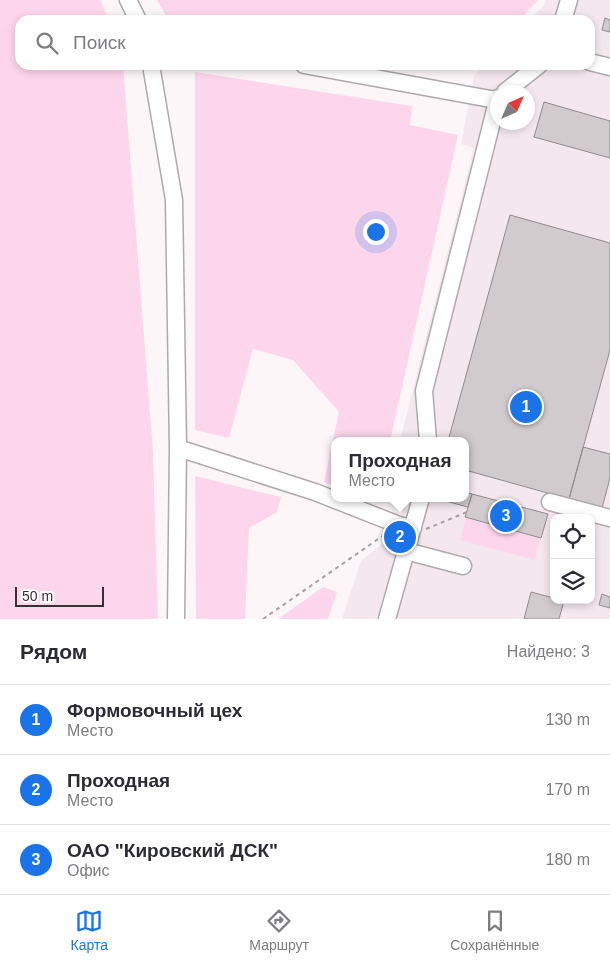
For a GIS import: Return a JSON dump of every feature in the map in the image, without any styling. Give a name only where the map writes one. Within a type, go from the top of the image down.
[{"type":"street","points":[[128,0],[136,15]]},
{"type":"street","points":[[565,15],[569,0]]},
{"type":"street","points":[[595,63],[610,67]]},
{"type":"street","points":[[153,70],[174,200],[178,448],[176,619]]},
{"type":"street","points":[[334,70],[490,96]]},
{"type":"street","points":[[514,85],[533,70]]},
{"type":"street","points":[[428,437],[424,391],[491,130]]},
{"type":"street","points":[[178,448],[331,498]]},
{"type":"street","points":[[340,502],[399,525],[418,529]]},
{"type":"street","points":[[387,619],[406,551],[418,529],[421,502]]},
{"type":"street","points":[[550,502],[610,518]]},
{"type":"street","points":[[406,551],[463,566]]},
{"type":"path","points":[[418,529],[467,512]]},
{"type":"path","points":[[263,619],[387,533]]},
{"type":"shaded area","points":[[0,0],[100,0],[107,15],[15,15],[15,70],[123,70],[153,453],[158,619],[0,619]]},
{"type":"shaded area","points":[[157,0],[538,0],[524,15],[166,15]]},
{"type":"shaded area","points":[[545,0],[610,0],[610,619],[342,619],[361,561],[388,539],[395,540],[405,502],[469,502],[469,437],[401,437],[474,148],[461,144],[474,76],[480,70],[595,70],[595,15],[534,15],[544,5]]},
{"type":"shaded area","points":[[195,72],[412,106],[410,125],[458,135],[391,437],[334,437],[339,412],[293,360],[253,349],[229,438],[195,430]]},
{"type":"shaded area","points":[[331,449],[331,485],[324,482]]},
{"type":"shaded area","points":[[195,476],[281,497],[277,512],[249,528],[245,619],[196,619]]},
{"type":"shaded area","points":[[466,518],[540,538],[535,560],[460,540]]},
{"type":"shaded area","points":[[323,587],[337,592],[328,619],[278,619]]},
{"type":"building","points":[[605,18],[610,20],[610,32],[602,30]]},
{"type":"building","points":[[544,102],[610,121],[610,158],[534,137]]},
{"type":"building","points":[[510,215],[610,243],[610,350],[569,499],[469,471],[469,437],[449,437]]},
{"type":"building","points":[[583,447],[610,454],[610,478],[602,508],[569,499]]},
{"type":"building","points":[[469,493],[472,494],[468,507],[449,502],[469,502]]},
{"type":"building","points":[[472,494],[548,514],[541,538],[465,517]]},
{"type":"building","points":[[531,592],[550,597],[550,604],[563,604],[559,619],[524,619]]},
{"type":"building","points":[[602,594],[610,597],[610,608],[599,605]]},
{"type":"place","name":"Формовочный цех","points":[[526,407]]},
{"type":"place","name":"ОАО \"Кировский ДСК\"","points":[[506,516]]},
{"type":"place","name":"Проходная","points":[[400,537]]}]
